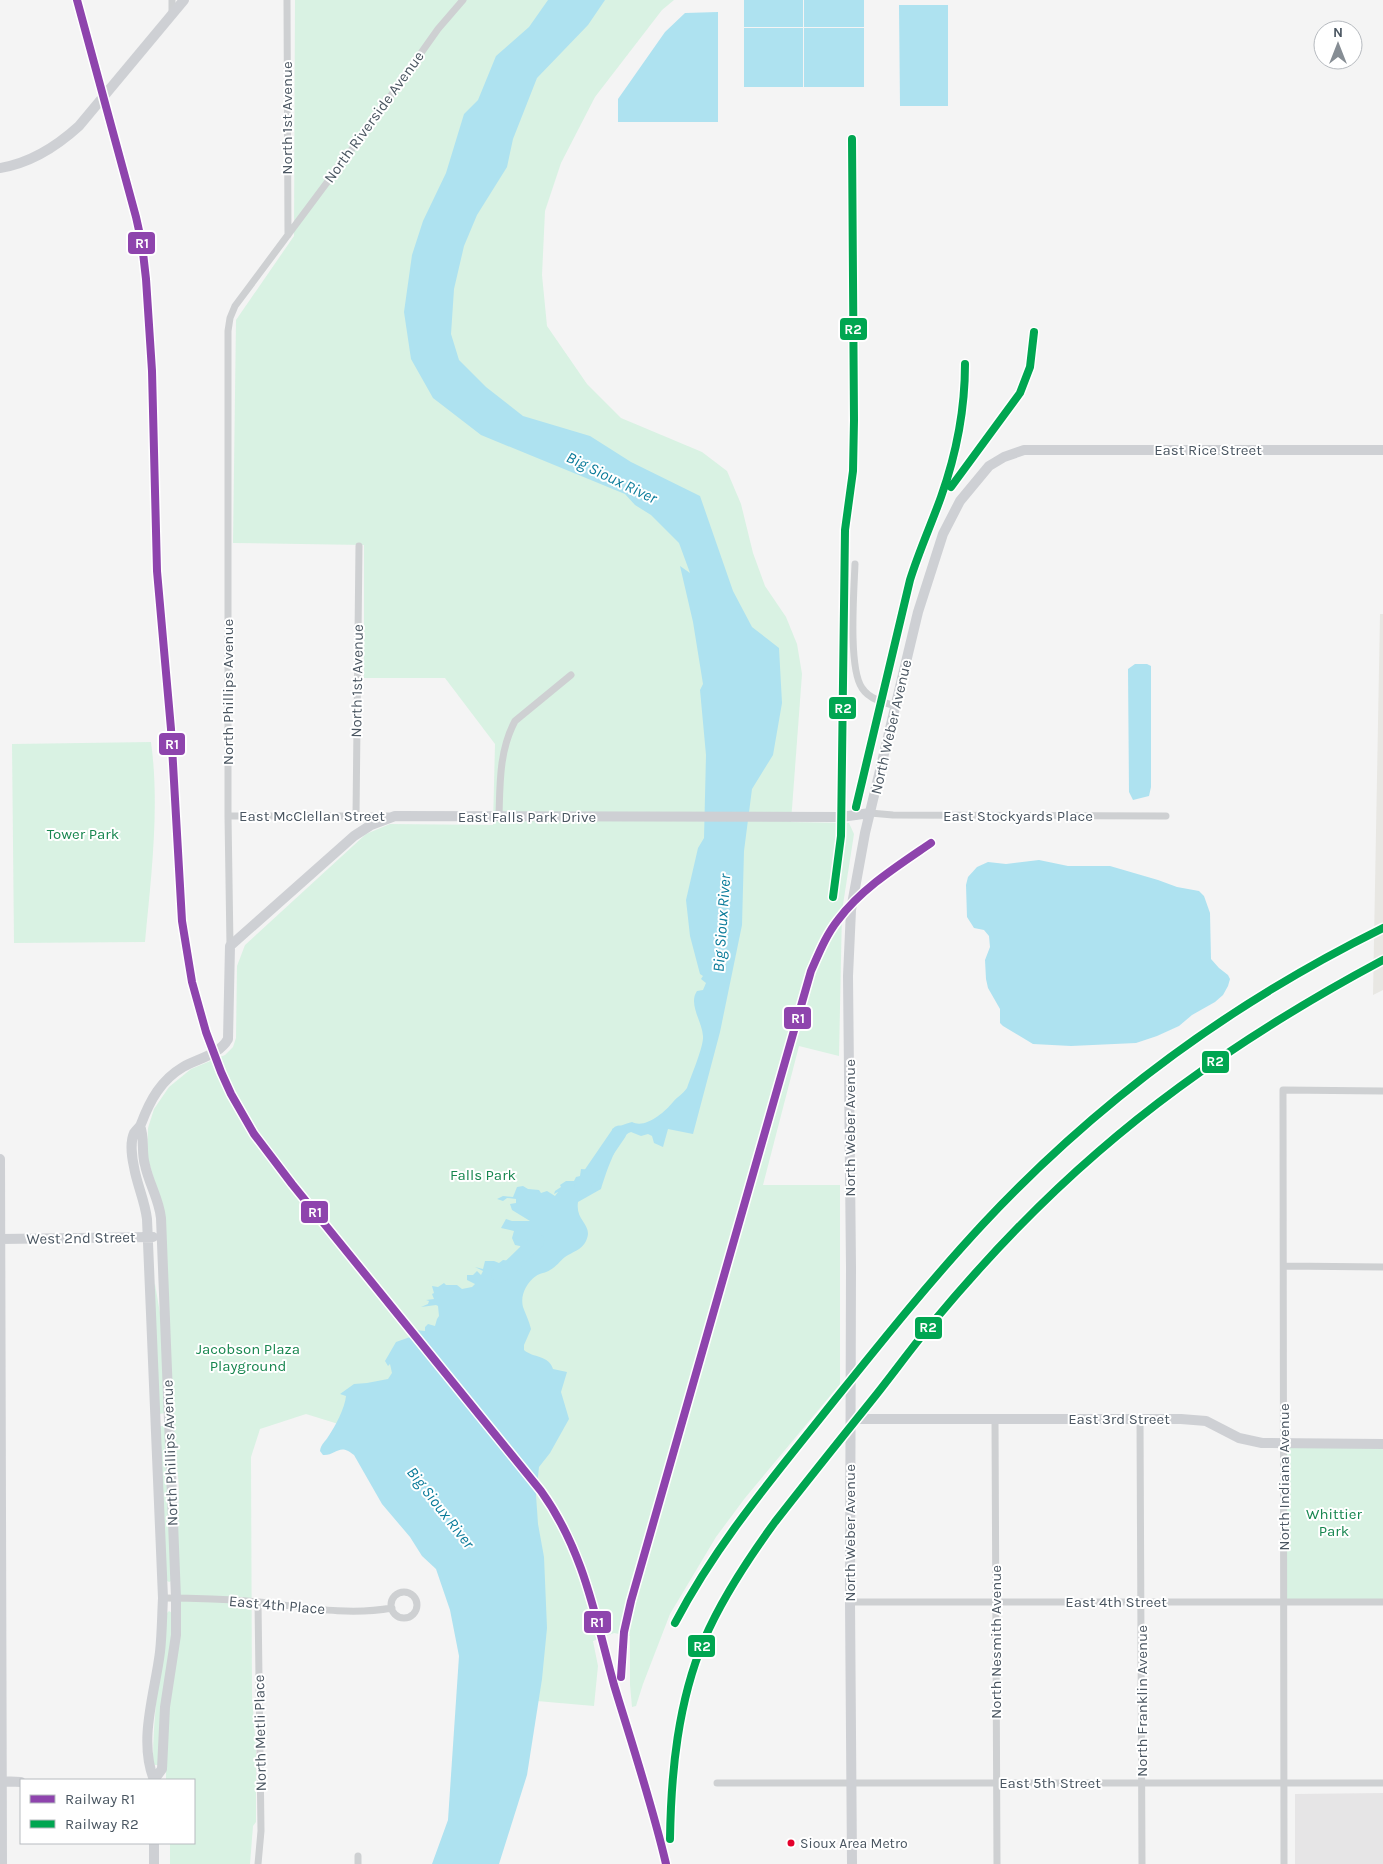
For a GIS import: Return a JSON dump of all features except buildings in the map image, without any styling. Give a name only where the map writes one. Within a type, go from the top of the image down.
[{"type":"street","points":[[172,0],[172,15]]},
{"type":"street","points":[[0,168],[26,162],[40,155],[64,140],[80,126],[184,0]]},
{"type":"street","name":"North 1st Avenue","points":[[287,0],[288,235]]},
{"type":"street","name":"North Riverside Avenue","points":[[288,235],[438,29],[463,0]]},
{"type":"street","name":"North Phillips Avenue","points":[[154,1779],[149,1769],[148,1734],[160,1652],[163,1598],[148,1237],[146,1210],[133,1162],[134,1133],[140,1126],[150,1101],[167,1079],[187,1065],[219,1050],[228,1039],[230,946],[228,816],[228,331],[230,318],[235,306],[288,235]]},
{"type":"street","name":"East Rice Street","points":[[1034,450],[1383,450]]},
{"type":"street","name":"North Weber Avenue","points":[[852,1864],[849,950],[853,894],[870,813],[925,587],[943,534],[955,508],[989,466],[1014,453],[1034,450]]},
{"type":"street","name":"North 1st Avenue","points":[[356,816],[359,546]]},
{"type":"street","points":[[855,564],[854,646],[857,675],[863,690],[869,695],[896,706]]},
{"type":"street","points":[[500,816],[500,773],[510,729],[515,721],[572,675]]},
{"type":"street","name":"East Falls Park Drive","points":[[230,946],[354,836],[371,825],[395,816],[847,817],[870,813]]},
{"type":"street","name":"East Stockyards Place","points":[[870,813],[894,815],[1166,816]]},
{"type":"street","name":"East McClellan Street","points":[[228,816],[395,816]]},
{"type":"street","name":"North Indiana Avenue","points":[[1284,1864],[1283,1090],[1383,1091]]},
{"type":"street","name":"North Phillips Avenue","points":[[140,1126],[144,1134],[142,1150],[144,1164],[159,1206],[162,1237],[176,1598],[175,1642],[165,1707],[162,1769],[155,1779]]},
{"type":"street","points":[[0,1159],[2,1864]]},
{"type":"street","name":"West 2nd Street","points":[[1,1239],[162,1237]]},
{"type":"street","points":[[1284,1266],[1383,1267]]},
{"type":"street","name":"East 3rd Street","points":[[851,1419],[1140,1418],[1198,1420],[1212,1424],[1246,1440],[1262,1443],[1383,1444]]},
{"type":"street","name":"North Franklin Avenue","points":[[1140,1418],[1142,1864]]},
{"type":"street","name":"North Nesmith Avenue","points":[[995,1419],[997,1864]]},
{"type":"street","name":"East 4th Place","points":[[163,1598],[258,1602],[311,1610],[370,1612],[392,1608]]},
{"type":"street","name":"North Metli Place","points":[[258,1602],[261,1822],[258,1864]]},
{"type":"street","name":"East 4th Street","points":[[850,1602],[1383,1602]]},
{"type":"street","points":[[1,1781],[20,1782]]},
{"type":"street","name":"East 5th Street","points":[[717,1783],[1383,1783]]},
{"type":"street","points":[[154,1844],[154,1864]]},
{"type":"street","points":[[358,1856],[358,1864]]},
{"type":"shaded area","points":[[1380,614],[1383,614],[1383,990],[1373,995]]},
{"type":"shaded area","points":[[1383,1793],[1383,1864],[1295,1864],[1295,1794]]},
{"type":"green space","name":"Falls Park","points":[[295,0],[674,0],[662,10],[595,97],[561,163],[545,211],[542,275],[547,326],[587,384],[621,418],[702,452],[727,471],[741,504],[753,553],[765,586],[786,617],[797,644],[802,674],[791,822],[849,823],[854,834],[842,911],[839,1056],[799,1046],[763,1185],[840,1185],[840,1384],[745,1498],[716,1537],[670,1614],[636,1706],[632,1707],[630,1636],[614,1633],[593,1641],[598,1666],[594,1706],[478,1696],[470,1610],[348,1427],[306,1414],[260,1429],[251,1457],[252,1696],[256,1749],[256,1822],[253,1826],[250,1864],[170,1864],[170,1844],[195,1844],[195,1779],[166,1779],[166,1735],[179,1487],[174,1454],[164,1212],[147,1156],[148,1128],[154,1109],[169,1087],[191,1069],[225,1055],[233,1047],[236,1038],[237,966],[245,945],[366,834],[390,824],[493,825],[495,744],[445,678],[364,678],[364,545],[233,543],[236,320],[294,236]]},
{"type":"green space","name":"Tower Park","points":[[151,742],[154,767],[155,817],[145,942],[14,943],[12,744]]},
{"type":"green space","points":[[154,1285],[161,1319],[165,1413],[159,1414]]},
{"type":"green space","points":[[159,1426],[165,1426],[171,1581],[169,1582],[166,1580]]},
{"type":"green space","name":"Whittier Park","points":[[1383,1443],[1383,1602],[1284,1602],[1285,1444]]},
{"type":"green space","points":[[169,1611],[172,1613],[172,1628],[158,1765],[155,1765],[153,1762],[153,1743],[156,1706],[167,1613]]},
{"type":"water","points":[[548,0],[605,0],[588,25],[537,78],[513,139],[507,167],[477,215],[464,246],[454,289],[451,334],[459,360],[486,387],[523,416],[590,436],[631,462],[700,496],[733,591],[752,627],[779,648],[782,703],[773,755],[752,789],[744,851],[742,925],[720,1032],[693,1134],[668,1129],[663,1147],[654,1143],[652,1136],[648,1134],[641,1136],[631,1132],[626,1135],[617,1148],[601,1189],[578,1202],[579,1214],[588,1231],[586,1241],[579,1249],[565,1257],[552,1269],[532,1279],[523,1294],[522,1303],[531,1329],[524,1345],[524,1350],[548,1361],[553,1369],[567,1372],[561,1392],[569,1419],[550,1453],[539,1467],[536,1495],[538,1524],[544,1557],[547,1628],[542,1679],[527,1775],[499,1864],[432,1864],[448,1820],[459,1656],[450,1610],[436,1569],[422,1556],[410,1537],[382,1504],[354,1455],[345,1450],[327,1455],[323,1455],[320,1451],[337,1423],[344,1406],[346,1396],[340,1394],[354,1384],[388,1379],[392,1373],[390,1364],[388,1366],[385,1361],[396,1342],[413,1336],[415,1330],[425,1331],[425,1327],[428,1324],[435,1326],[439,1316],[438,1306],[421,1307],[428,1304],[429,1301],[426,1300],[434,1299],[432,1286],[438,1287],[444,1283],[446,1285],[457,1285],[462,1289],[472,1287],[475,1284],[467,1280],[467,1275],[473,1275],[477,1271],[481,1275],[483,1271],[475,1267],[483,1269],[485,1261],[499,1263],[503,1260],[522,1263],[523,1250],[520,1246],[515,1245],[512,1238],[514,1231],[501,1228],[506,1219],[530,1221],[512,1210],[510,1204],[516,1203],[516,1199],[507,1198],[503,1201],[497,1199],[503,1196],[513,1197],[517,1187],[523,1186],[528,1189],[539,1190],[541,1193],[547,1191],[555,1196],[558,1192],[554,1194],[555,1191],[561,1187],[560,1185],[566,1181],[574,1181],[576,1177],[580,1176],[581,1169],[594,1170],[599,1168],[603,1164],[609,1151],[607,1148],[614,1136],[612,1129],[632,1122],[637,1124],[654,1119],[665,1111],[687,1088],[703,1041],[694,1001],[697,991],[703,990],[706,983],[701,979],[703,976],[700,974],[690,936],[686,900],[698,848],[704,838],[706,755],[700,690],[703,684],[693,622],[680,566],[690,573],[679,543],[651,515],[635,505],[625,494],[481,435],[433,398],[411,359],[404,312],[412,255],[423,221],[446,173],[464,114],[478,100],[496,56],[529,27]]},
{"type":"water","points":[[744,0],[803,0],[803,27],[744,27]]},
{"type":"water","points":[[804,0],[864,0],[864,27],[804,27]]},
{"type":"water","points":[[899,5],[948,5],[948,106],[900,106]]},
{"type":"water","points":[[718,12],[718,122],[618,122],[618,99],[665,32],[685,13]]},
{"type":"water","points":[[744,28],[803,28],[803,87],[744,87]]},
{"type":"water","points":[[804,28],[864,28],[864,87],[804,87]]},
{"type":"water","points":[[1135,664],[1151,666],[1151,787],[1149,796],[1133,800],[1129,792],[1128,669]]},
{"type":"water","points":[[1039,860],[1068,866],[1110,866],[1177,887],[1199,891],[1204,896],[1210,913],[1211,959],[1230,979],[1223,995],[1215,1002],[1192,1015],[1179,1026],[1136,1043],[1071,1046],[1033,1044],[1003,1026],[1000,1023],[1000,1009],[988,988],[986,979],[985,960],[990,947],[989,936],[984,930],[974,928],[967,917],[966,885],[968,877],[977,867],[988,862],[1006,864]]},
{"type":"waterway","name":"Big Sioux River","points":[[582,1187],[619,1133]]},
{"type":"waterway","name":"Big Sioux River","points":[[499,1275],[505,1272],[537,1241]]},
{"type":"rail line","name":"R1","points":[[77,0],[142,244],[152,371],[157,571],[171,729],[182,921],[192,982],[206,1032],[231,1094],[254,1134],[292,1184],[541,1491],[556,1514],[578,1561],[594,1609],[666,1864]]},
{"type":"rail line","name":"R2","points":[[833,897],[841,836],[845,530],[853,471],[852,139]]},
{"type":"rail line","name":"R2","points":[[951,487],[1020,393],[1030,367],[1034,332]]},
{"type":"rail line","name":"R2","points":[[856,807],[910,580],[951,465],[961,414],[965,364]]},
{"type":"rail line","name":"R1","points":[[621,1677],[624,1632],[631,1601],[811,971],[830,932],[848,908],[870,887],[931,843]]},
{"type":"rail line","name":"R2","points":[[675,1623],[729,1536],[790,1455],[925,1289],[983,1224],[1027,1179],[1120,1096],[1221,1022],[1273,988],[1383,928]]},
{"type":"rail line","name":"R2","points":[[670,1839],[674,1763],[682,1713],[695,1664],[711,1624],[736,1579],[775,1522],[926,1331],[972,1276],[1033,1212],[1076,1171],[1131,1124],[1235,1048],[1308,1002],[1383,960]]},
{"type":"place","name":"Sioux Area Metro","points":[[791,1843]]},
{"type":"park label","name":"Jacobson Plaza Playground","points":[[248,1358]]}]
